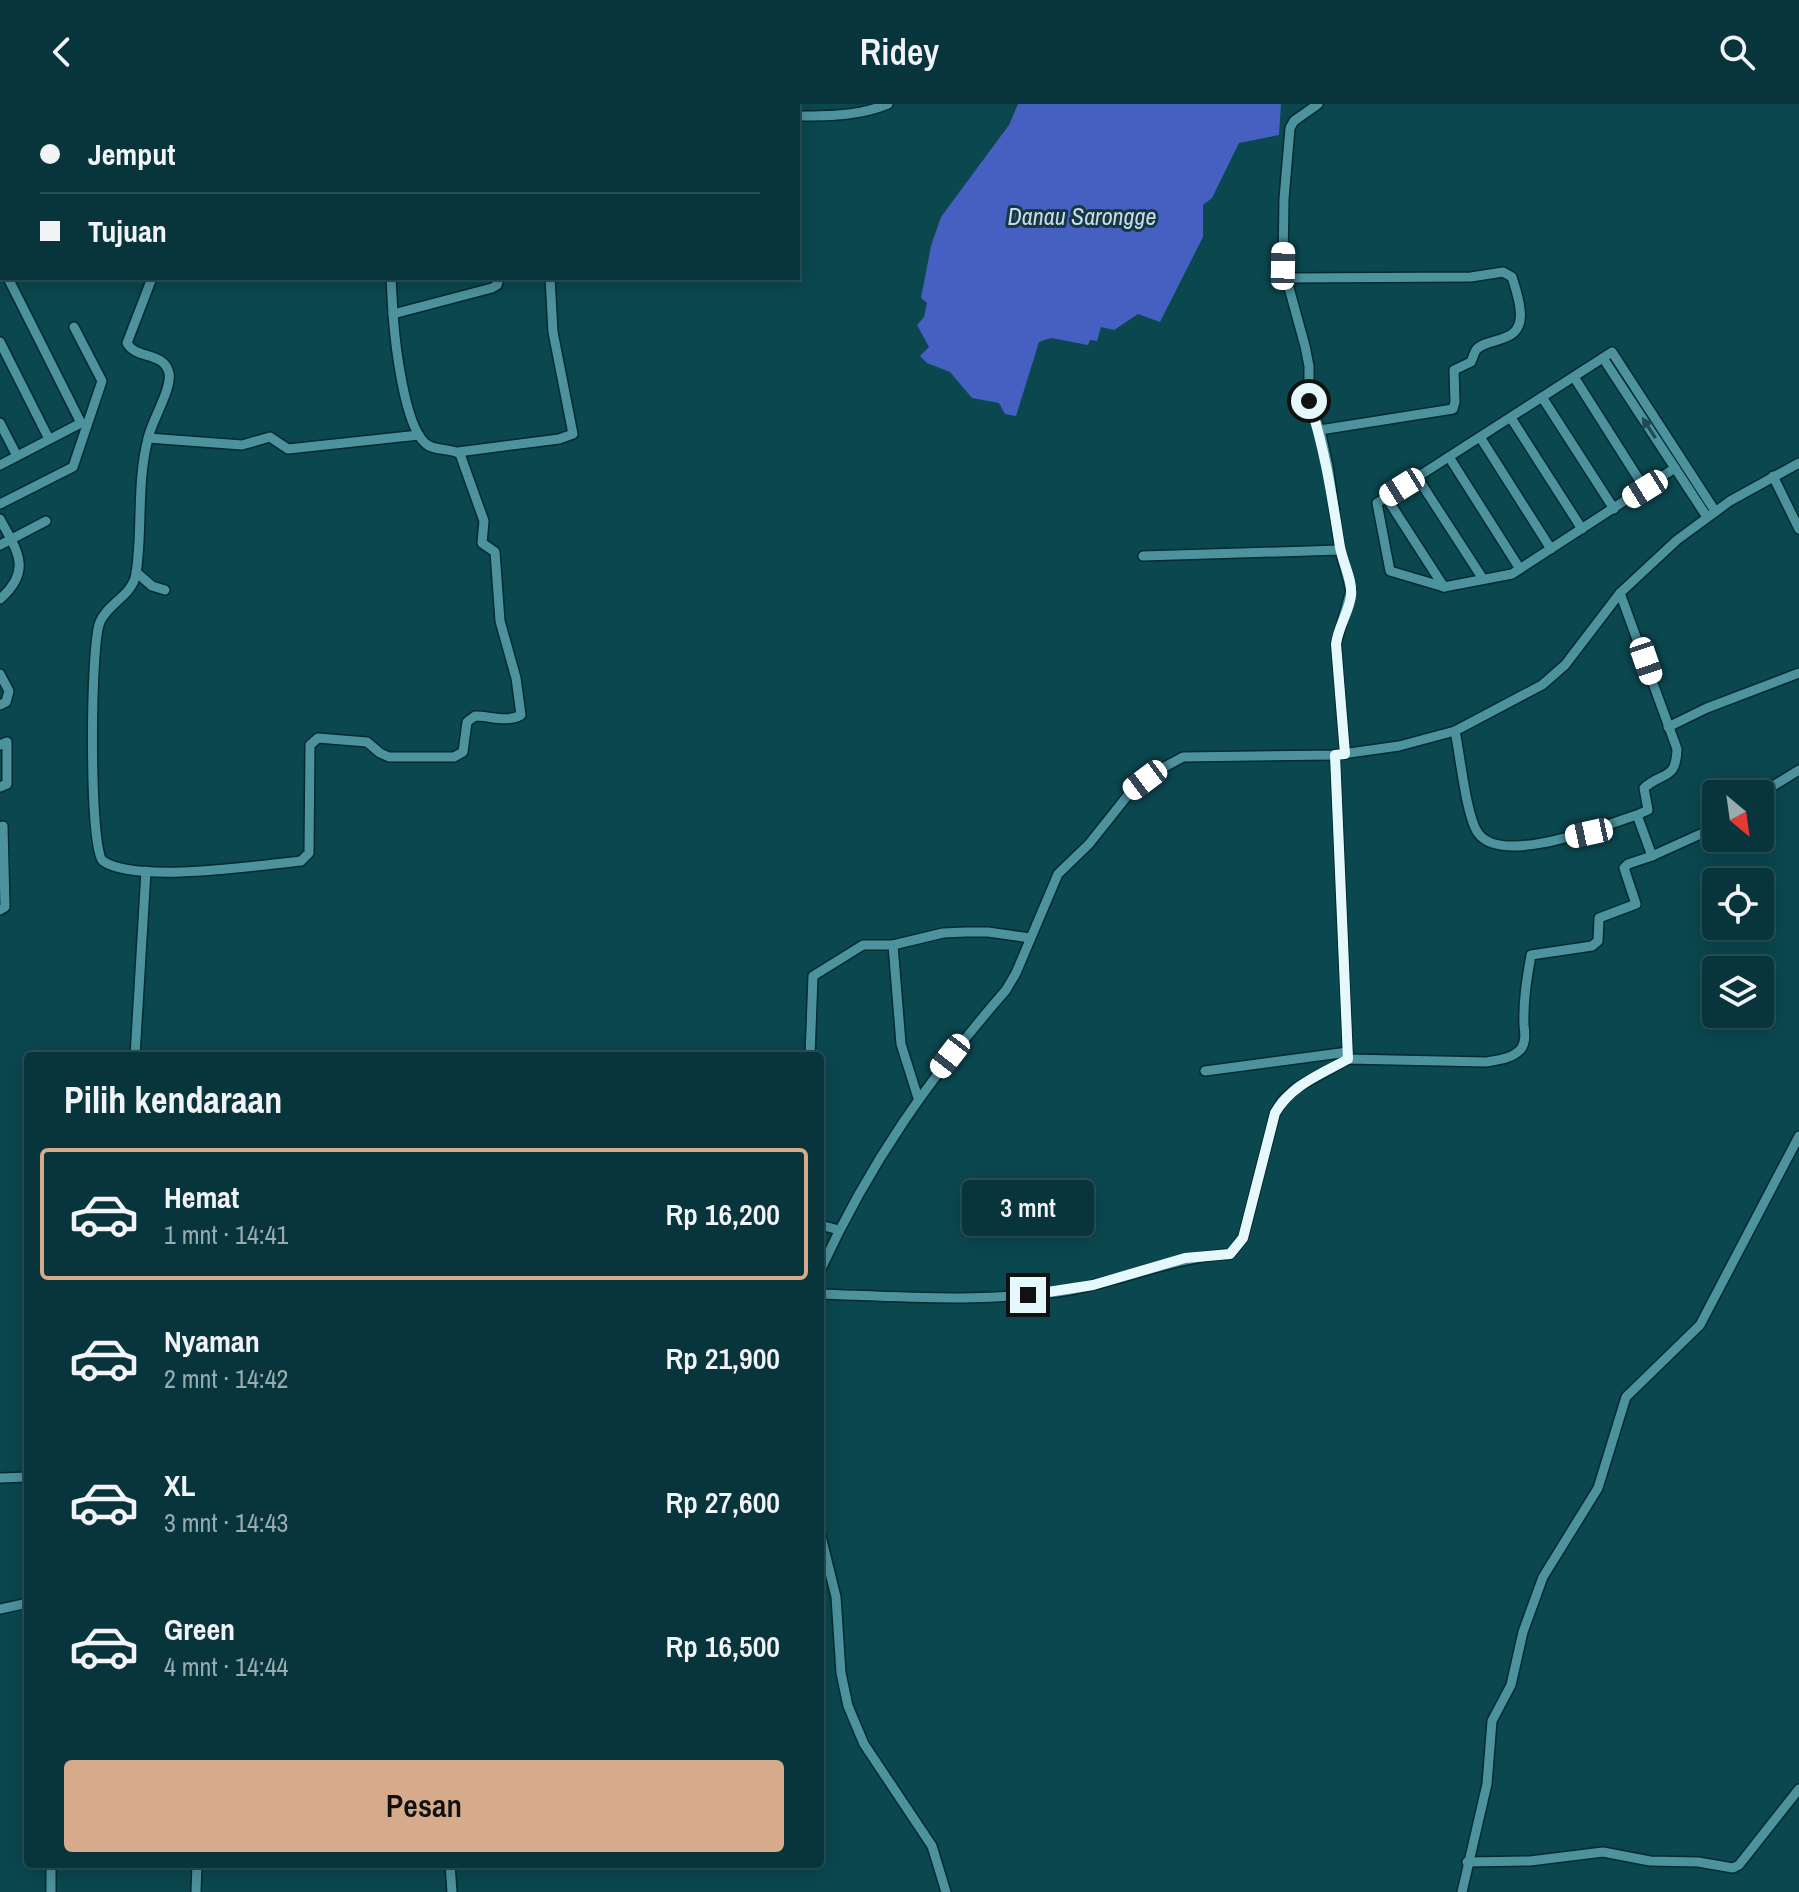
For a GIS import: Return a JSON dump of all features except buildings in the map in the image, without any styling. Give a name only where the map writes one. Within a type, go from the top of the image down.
[{"type":"street","points":[[800,116],[871,111],[888,104]]},
{"type":"street","points":[[1318,104],[1294,121],[1290,128],[1283,266],[1305,346],[1309,366],[1309,401],[1320,430],[1351,597],[1336,644],[1348,1055]]},
{"type":"street","points":[[1286,278],[1471,277],[1503,272],[1512,277],[1520,309],[1520,320],[1511,335],[1505,340],[1481,346],[1471,362],[1454,370],[1453,409],[1320,430]]},
{"type":"street","points":[[0,465],[81,423],[9,280]]},
{"type":"street","points":[[151,280],[127,340],[132,350],[163,361],[169,374],[168,386],[148,438],[136,572],[127,593],[99,624],[93,686],[94,813],[100,859],[119,867],[185,873],[301,861],[309,853],[310,745],[318,738],[367,742],[389,757],[454,757],[463,752],[467,722],[475,716],[513,719],[521,715],[516,678],[500,621],[495,552],[482,543],[484,521],[458,452]]},
{"type":"street","points":[[391,280],[398,368],[419,435],[431,448],[458,452],[559,439],[573,434],[556,356],[550,280]]},
{"type":"street","points":[[393,314],[492,288],[498,280]]},
{"type":"street","points":[[0,504],[73,467],[102,381],[74,327]]},
{"type":"street","points":[[0,342],[49,439]]},
{"type":"street","points":[[1608,355],[1377,503],[1390,571],[1444,587],[1512,574],[1675,468]]},
{"type":"street","points":[[1608,355],[1675,468],[1711,514]]},
{"type":"street","points":[[1608,355],[1711,514]]},
{"type":"street","points":[[1574,377],[1645,489]]},
{"type":"street","points":[[1542,397],[1614,509]]},
{"type":"street","points":[[1511,418],[1582,529]]},
{"type":"street","points":[[0,423],[17,456]]},
{"type":"street","points":[[148,438],[242,445],[270,437],[288,449],[419,435]]},
{"type":"street","points":[[1480,437],[1551,549]]},
{"type":"street","points":[[1449,457],[1520,569]]},
{"type":"street","points":[[824,1262],[881,1153],[918,1098],[1006,990],[1058,874],[1089,844],[1132,790],[1183,757],[1340,754],[1399,746],[1455,731],[1542,685],[1565,665],[1620,593],[1677,540],[1711,514],[1799,463]]},
{"type":"street","points":[[1773,476],[1799,529]]},
{"type":"street","points":[[1417,477],[1483,579]]},
{"type":"street","points":[[1386,497],[1444,587]]},
{"type":"street","points":[[0,519],[21,564],[18,578],[0,599]]},
{"type":"street","points":[[0,545],[46,521]]},
{"type":"street","points":[[1143,556],[1340,550]]},
{"type":"street","points":[[136,572],[152,586],[165,590]]},
{"type":"street","points":[[1455,731],[1470,811],[1478,833],[1487,840],[1502,845],[1537,844],[1589,833],[1648,810],[1645,786],[1672,774],[1677,749],[1620,593]]},
{"type":"street","points":[[1668,727],[1707,708],[1799,673]]},
{"type":"street","points":[[0,674],[9,691],[6,702],[0,705]]},
{"type":"street","points":[[0,745],[7,742],[7,784],[0,787]]},
{"type":"street","points":[[1774,785],[1799,770]]},
{"type":"street","points":[[1637,815],[1652,856]]},
{"type":"street","points":[[0,827],[3,826],[5,907],[0,910]]},
{"type":"street","points":[[1205,1071],[1348,1055],[1486,1062],[1505,1059],[1524,1045],[1524,992],[1531,955],[1596,944],[1599,918],[1636,902],[1624,868],[1702,833]]},
{"type":"street","points":[[135,1052],[146,871]]},
{"type":"street","points":[[810,1052],[813,976],[857,947],[893,945],[943,933],[988,932],[1030,938]]},
{"type":"street","points":[[893,945],[901,1044],[918,1098]]},
{"type":"street","points":[[824,1294],[974,1300],[1028,1295],[1093,1285],[1185,1258],[1230,1254],[1243,1238],[1275,1113],[1282,1101],[1296,1088],[1348,1055]]},
{"type":"street","points":[[1462,1892],[1487,1784],[1492,1721],[1511,1685],[1523,1632],[1543,1577],[1598,1488],[1626,1397],[1700,1325],[1799,1136]]},
{"type":"street","points":[[824,1226],[839,1230]]},
{"type":"street","points":[[0,1478],[24,1477]]},
{"type":"street","points":[[824,1548],[836,1597],[841,1673],[848,1706],[864,1744],[932,1846],[946,1892]]},
{"type":"street","points":[[0,1609],[24,1604]]},
{"type":"street","points":[[1467,1862],[1530,1861],[1603,1852],[1650,1861],[1698,1862],[1733,1868],[1739,1865],[1799,1789]]},
{"type":"street","points":[[51,1868],[51,1892]]},
{"type":"street","points":[[196,1892],[197,1868]]},
{"type":"street","points":[[450,1868],[452,1892]]},
{"type":"water","name":"Danau Sarongge","points":[[1018,104],[1281,104],[1279,135],[1239,143],[1212,198],[1203,205],[1203,237],[1160,322],[1138,314],[1114,330],[1101,327],[1097,341],[1090,340],[1088,345],[1051,338],[1039,342],[1016,416],[1005,414],[999,403],[972,398],[950,372],[927,363],[920,356],[929,347],[917,325],[924,317],[927,303],[921,298],[931,246],[941,217],[1009,125]]},
{"type":"route","points":[[1028,1295],[1093,1285],[1185,1258],[1230,1254],[1243,1238],[1275,1113],[1282,1101],[1296,1088],[1348,1059],[1335,755],[1345,754],[1336,644],[1351,590],[1340,550],[1320,430],[1309,401]]}]
